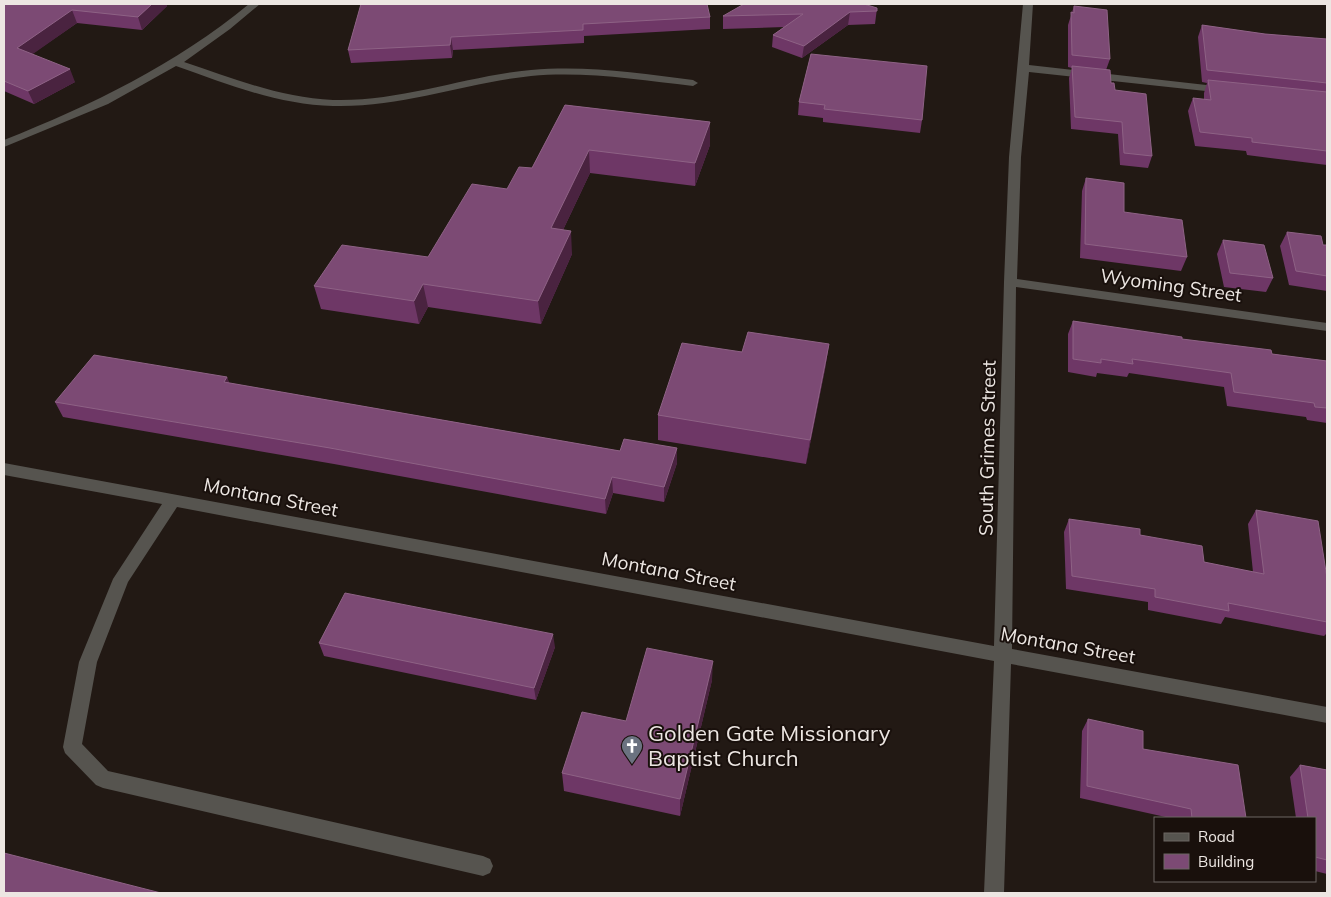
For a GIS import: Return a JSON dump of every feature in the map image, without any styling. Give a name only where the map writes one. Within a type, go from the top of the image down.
[{"type":"street","points":[[4,144],[69,118],[142,83],[177,63],[209,41],[255,4]]},
{"type":"street","name":"South Grimes Street","points":[[994,893],[1003,654],[1010,282],[1015,157],[1028,4]]},
{"type":"street","points":[[177,63],[253,90],[332,103],[392,100],[510,76],[555,72],[621,74],[693,83]]},
{"type":"street","points":[[1024,68],[1239,92]]},
{"type":"street","name":"Wyoming Street","points":[[1010,282],[1327,326]]},
{"type":"street","name":"Montana Street","points":[[4,469],[1327,714]]},
{"type":"street","points":[[173,500],[121,579],[88,662],[72,748],[103,780],[483,866]]},
{"type":"building","points":[[4,4],[152,4],[138,17],[72,10],[17,48],[70,69],[28,91],[4,81]]},
{"type":"building","points":[[361,4],[707,4],[710,17],[583,24],[583,30],[451,37],[450,45],[348,50]]},
{"type":"building","points":[[744,4],[864,4],[877,8],[877,11],[850,12],[804,46],[773,35],[803,14],[723,16]]},
{"type":"building","points":[[1074,6],[1107,10],[1110,59],[1072,55],[1071,12],[1074,13]]},
{"type":"building","points":[[1202,25],[1265,34],[1327,39],[1327,83],[1207,70]]},
{"type":"building","points":[[811,54],[927,66],[922,120],[824,109],[825,105],[799,102]]},
{"type":"building","points":[[1072,66],[1110,70],[1111,83],[1114,83],[1115,90],[1146,94],[1152,156],[1124,153],[1122,122],[1075,117]]},
{"type":"building","points":[[1208,80],[1327,92],[1327,151],[1252,142],[1252,138],[1200,132],[1193,98],[1211,100]]},
{"type":"building","points":[[565,105],[710,122],[695,163],[589,150],[551,228],[571,231],[538,301],[423,284],[414,301],[314,286],[342,245],[428,257],[472,184],[507,189],[519,167],[532,168]]},
{"type":"building","points":[[1086,178],[1124,183],[1124,212],[1182,220],[1187,257],[1085,244]]},
{"type":"building","points":[[1287,232],[1321,236],[1323,245],[1327,245],[1327,276],[1296,271]]},
{"type":"building","points":[[1223,240],[1264,245],[1273,278],[1230,273]]},
{"type":"building","points":[[1073,321],[1182,337],[1182,339],[1271,350],[1272,354],[1327,361],[1327,408],[1315,407],[1314,403],[1234,392],[1231,373],[1132,359],[1133,364],[1101,359],[1101,363],[1073,359]]},
{"type":"building","points":[[748,332],[829,344],[810,440],[658,415],[682,343],[742,352]]},
{"type":"building","points":[[94,355],[227,377],[224,382],[620,451],[624,439],[677,448],[664,487],[612,477],[605,499],[330,448],[55,402]]},
{"type":"building","points":[[1256,510],[1318,521],[1327,578],[1327,622],[1228,603],[1229,611],[1155,597],[1155,589],[1072,576],[1069,519],[1140,529],[1140,535],[1202,546],[1204,562],[1264,574]]},
{"type":"building","points":[[345,593],[553,634],[534,688],[319,643]]},
{"type":"building","name":"Golden Gate Missionary Baptist Church","points":[[647,648],[713,661],[680,799],[562,773],[582,712],[626,721]]},
{"type":"building","points":[[1088,719],[1143,731],[1143,749],[1238,765],[1246,817],[1192,817],[1191,809],[1087,786]]},
{"type":"building","points":[[1300,765],[1327,770],[1327,860],[1316,857],[1316,817],[1308,817]]},
{"type":"building","points":[[4,853],[161,893],[4,893]]},
{"type":"place","name":"Golden Gate Missionary Baptist Church","points":[[632,765]]}]
